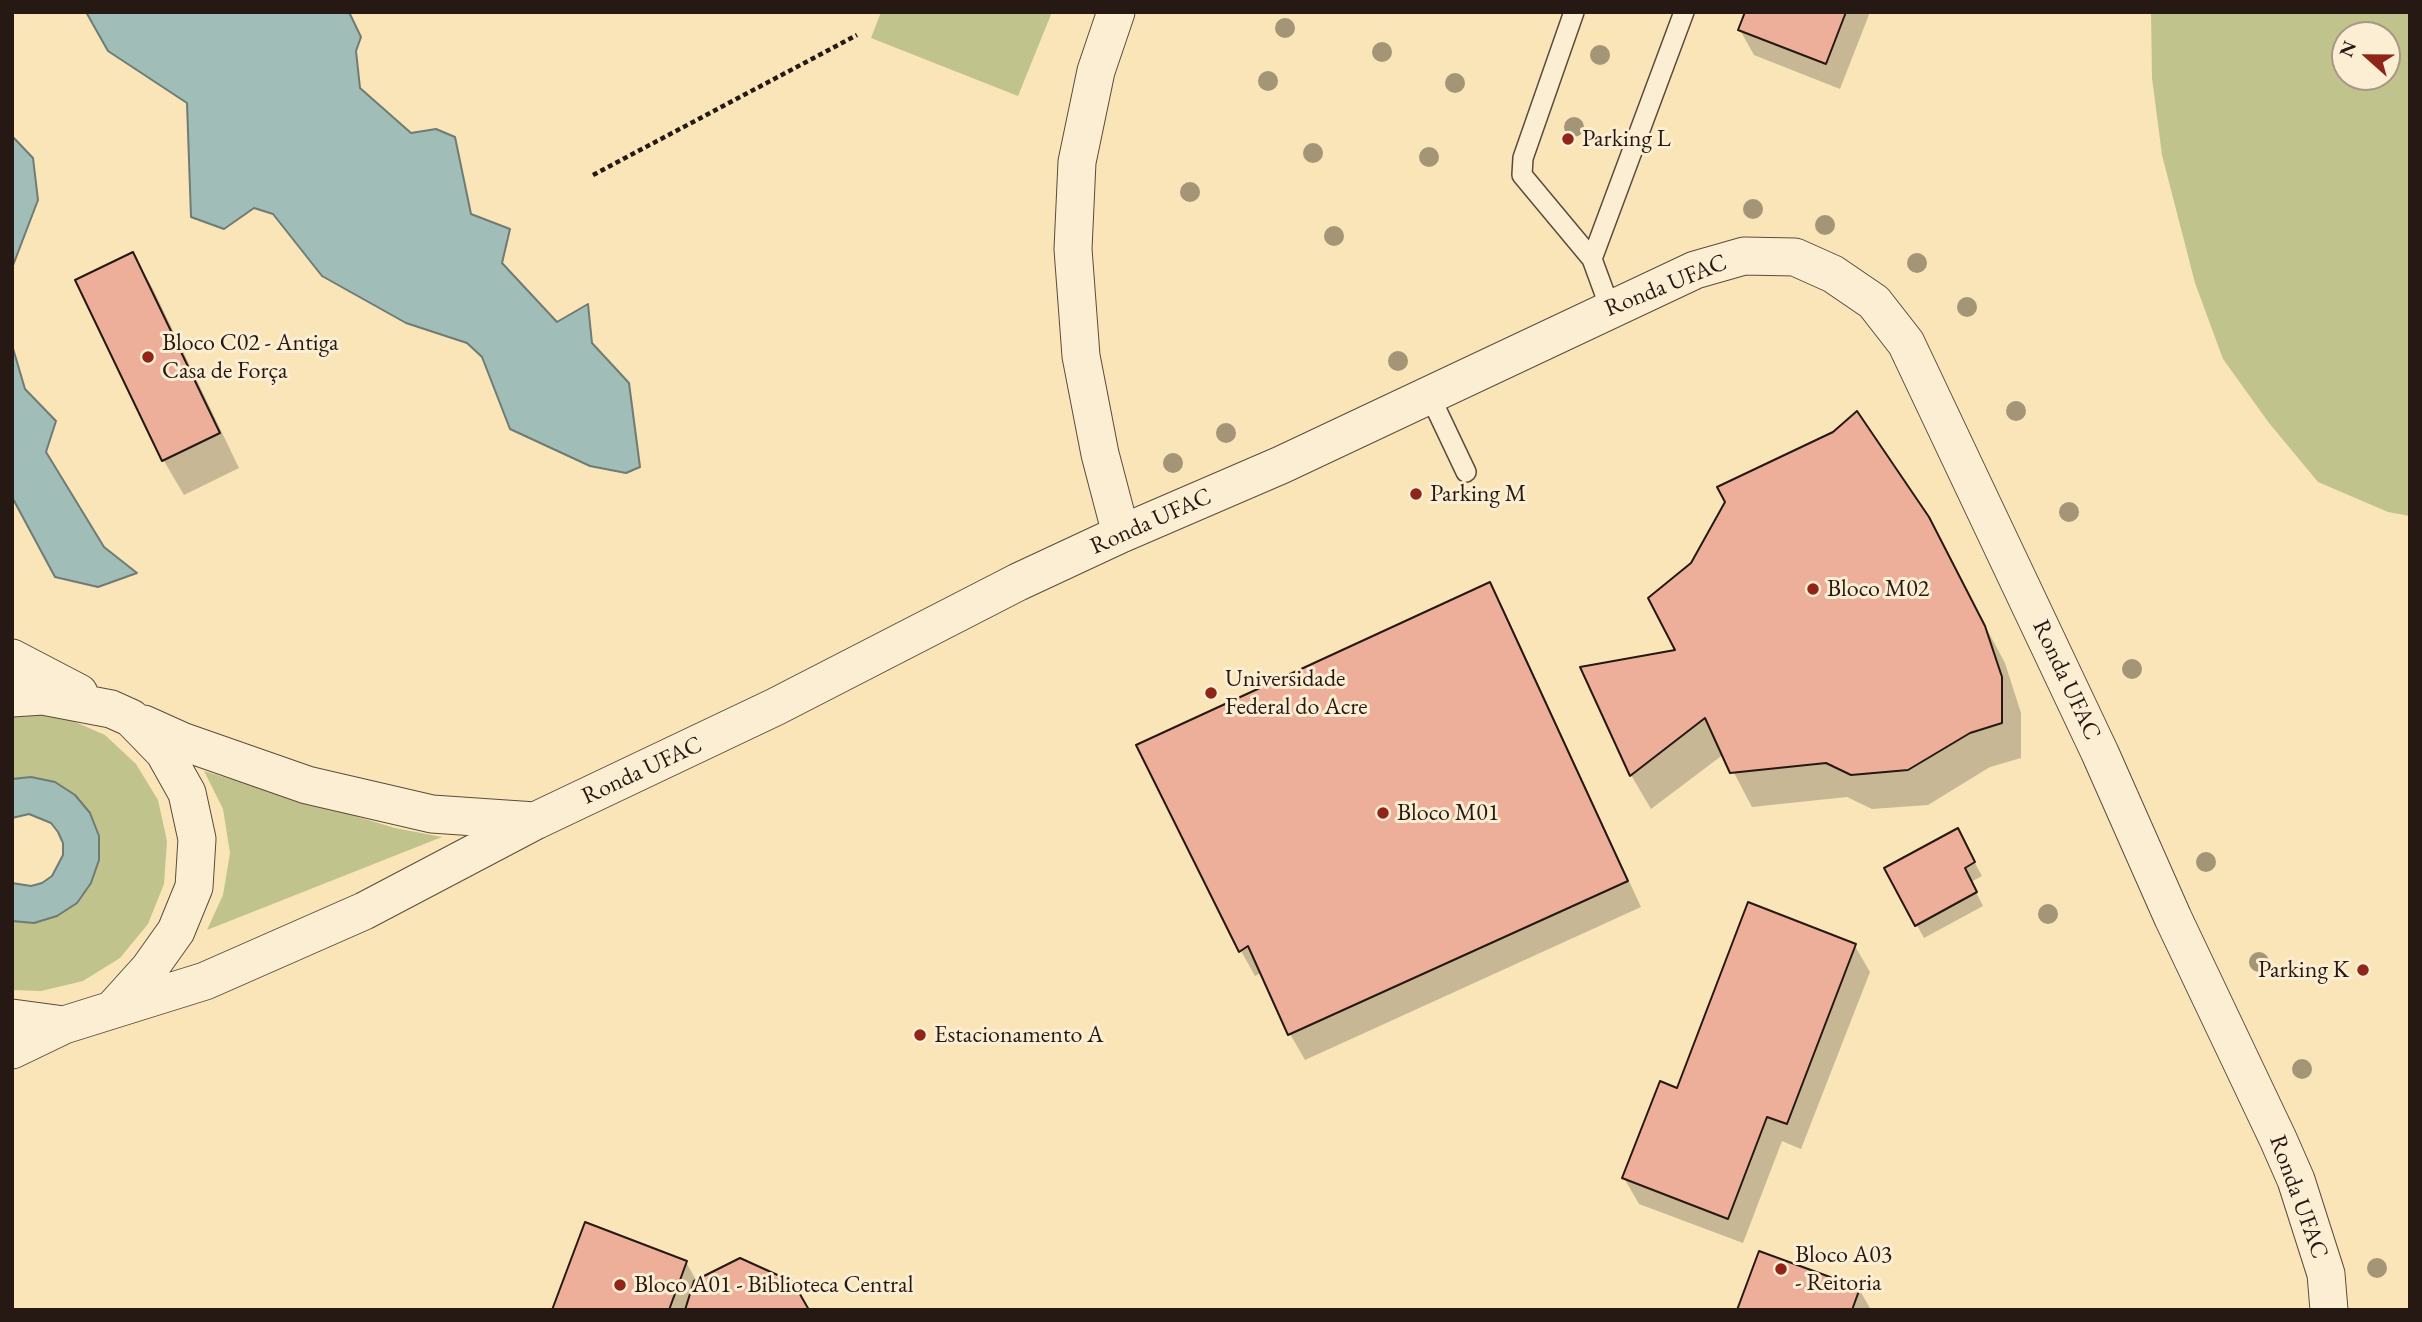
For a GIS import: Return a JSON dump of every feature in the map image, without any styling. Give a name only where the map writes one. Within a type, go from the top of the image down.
[{"type":"street","points":[[1116,12],[1096,71],[1077,162],[1073,249],[1081,356],[1100,454],[1121,534]]},
{"type":"street","name":"Ronda UFAC","points":[[64,1025],[205,981],[364,911],[535,821],[775,707],[1018,582],[1281,465],[1695,270],[1744,256],[1795,257],[1833,274],[1874,302],[1906,343],[2100,753],[2173,918],[2278,1139],[2296,1181],[2326,1274],[2329,1310]]},
{"type":"street","name":"Ronda UFAC","points":[[12,658],[121,714],[184,742],[307,785],[432,814],[535,821]]},
{"type":"street","points":[[12,698],[44,696],[121,714],[164,752],[187,793],[197,839],[194,887],[176,931],[149,969],[112,1010]]},
{"type":"street","points":[[12,1018],[64,1025]]},
{"type":"street","points":[[12,1050],[64,1025]]},
{"type":"lane","points":[[1574,12],[1523,158],[1522,175],[1592,259],[1610,308]]},
{"type":"lane","points":[[1592,259],[1684,12]]},
{"type":"lane","points":[[1429,394],[1466,472]]},
{"type":"path","points":[[593,175],[857,35]]},
{"type":"green space","points":[[881,12],[1052,12],[1018,96],[871,38]]},
{"type":"green space","points":[[2151,12],[2410,12],[2410,516],[2388,512],[2318,482],[2269,423],[2223,359],[2195,283],[2162,155],[2152,78]]},
{"type":"green space","points":[[23,713],[66,718],[105,735],[136,764],[158,800],[167,841],[164,884],[148,924],[120,958],[83,981],[41,991],[12,990],[12,921],[34,923],[57,916],[77,903],[91,883],[31,777],[12,779],[12,715]]},
{"type":"green space","points":[[204,771],[395,828],[442,837],[207,930],[223,895],[230,853],[223,809]]},
{"type":"water","points":[[86,12],[349,12],[361,37],[356,51],[360,88],[411,133],[436,129],[455,137],[471,214],[510,229],[502,263],[557,322],[588,304],[592,343],[629,383],[640,467],[626,473],[590,466],[510,429],[482,357],[467,343],[406,323],[322,276],[273,214],[254,208],[224,229],[191,217],[187,103],[108,51]]},
{"type":"water","points":[[12,136],[33,158],[38,200],[12,268]]},
{"type":"water","points":[[12,345],[25,389],[56,421],[46,452],[104,547],[137,573],[98,587],[55,577],[12,497]]},
{"type":"water","points":[[31,777],[55,782],[75,795],[90,813],[99,836],[99,860],[91,883],[77,903],[57,916],[34,923],[12,921],[12,883],[31,886],[52,876],[63,855],[63,843],[51,823],[29,814],[12,818],[12,779]]},
{"type":"building","points":[[1745,12],[1846,12],[1826,64],[1738,30]]},
{"type":"building","name":"Bloco C02 - Antiga Casa de Força","points":[[133,252],[220,433],[162,461],[75,280]]},
{"type":"building","name":"Bloco M02","points":[[1857,411],[1929,517],[1985,626],[2002,677],[2002,723],[1970,733],[1908,770],[1851,775],[1826,763],[1730,773],[1705,718],[1630,776],[1580,667],[1675,650],[1648,598],[1691,563],[1725,502],[1717,487],[1833,432]]},
{"type":"building","name":"Bloco M01","points":[[1490,582],[1628,881],[1288,1035],[1248,946],[1239,952],[1136,745]]},
{"type":"building","points":[[1958,828],[1975,862],[1965,868],[1977,892],[1915,926],[1884,868]]},
{"type":"building","points":[[1748,902],[1856,944],[1787,1124],[1767,1117],[1728,1219],[1622,1178],[1660,1081],[1677,1088]]},
{"type":"building","name":"Bloco A01 - Biblioteca Central","points":[[585,1222],[687,1261],[669,1310],[552,1310]]},
{"type":"building","name":"Bloco A03 - Reitoria","points":[[1759,1251],[1860,1288],[1852,1310],[1737,1310]]},
{"type":"building","points":[[740,1258],[793,1282],[809,1310],[685,1310],[694,1281]]},
{"type":"place","name":"Parking L","points":[[1568,139]]},
{"type":"place","name":"Bloco C02 - Antiga Casa de Força","points":[[148,357]]},
{"type":"place","name":"Parking M","points":[[1416,494]]},
{"type":"place","name":"Bloco M02","points":[[1813,589]]},
{"type":"place","name":"Universidade Federal do Acre","points":[[1211,693]]},
{"type":"place","name":"Bloco M01","points":[[1383,813]]},
{"type":"place","name":"Parking K","points":[[2363,970]]},
{"type":"place","name":"Estacionamento A","points":[[920,1035]]},
{"type":"place","name":"Bloco A03 - Reitoria","points":[[1781,1269]]},
{"type":"place","name":"Bloco A01 - Biblioteca Central","points":[[620,1285]]}]
